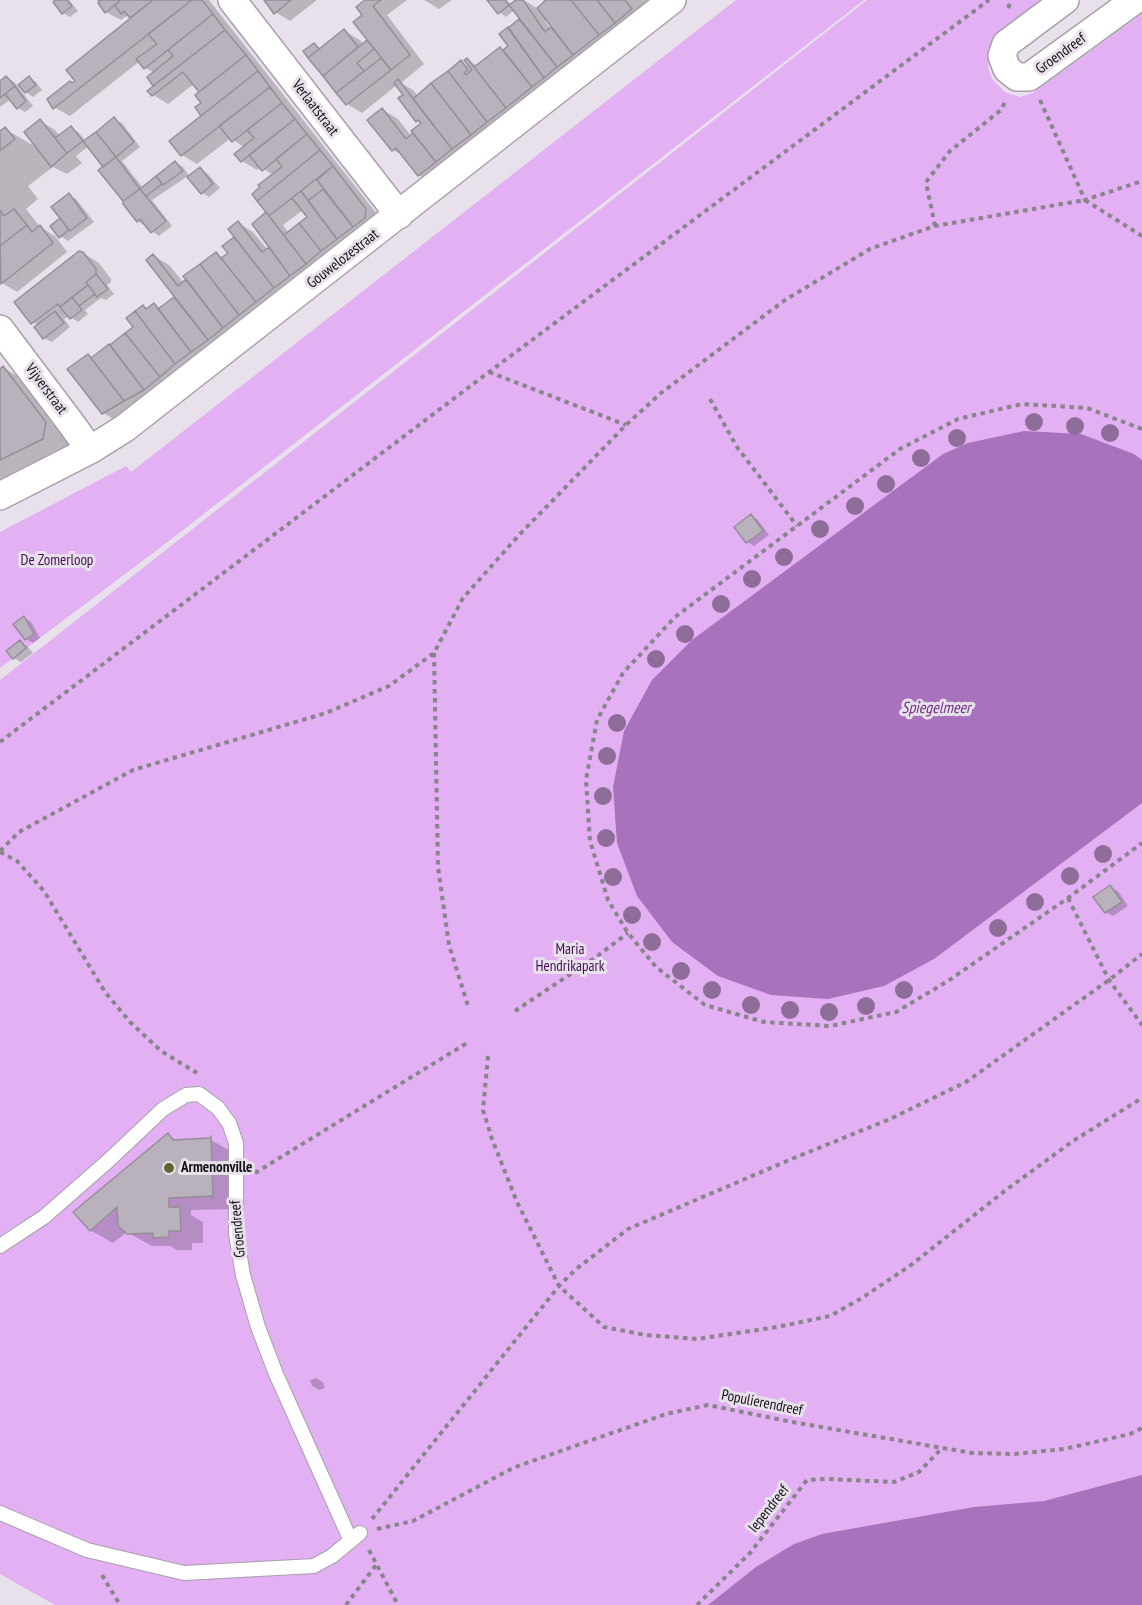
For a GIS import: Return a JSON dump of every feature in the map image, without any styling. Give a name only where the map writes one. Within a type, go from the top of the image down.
[{"type":"street","name":"Verlaatstraat","points":[[232,0],[399,215]]},
{"type":"street","name":"Gouwelozestraat","points":[[0,495],[90,450],[125,428],[672,0]]},
{"type":"street","name":"Groendreef","points":[[1065,0],[1006,44],[1002,56],[1006,69],[1023,77],[1135,0]]},
{"type":"street","name":"Vijverstraat","points":[[0,329],[90,450]]},
{"type":"lane","name":"Groendreef","points":[[0,1246],[44,1217],[108,1161],[163,1108],[186,1095],[199,1094],[218,1107],[229,1123],[236,1143],[236,1234],[243,1275],[258,1327],[276,1374],[355,1536]]},
{"type":"lane","points":[[0,1513],[87,1550],[184,1573],[314,1566],[332,1556],[355,1536]]},
{"type":"path","points":[[0,742],[489,372],[989,0]]},
{"type":"path","points":[[935,226],[926,182],[950,151],[1001,110],[1023,77],[1085,200],[1142,236]]},
{"type":"path","points":[[206,1079],[161,1051],[130,1022],[105,992],[44,891],[17,861],[0,851],[19,832],[133,770],[326,713],[389,686],[434,653],[463,598],[520,534],[626,425],[661,393],[784,300],[870,249],[935,226],[1085,200],[1142,181]]},
{"type":"path","points":[[489,372],[626,425]]},
{"type":"path","points":[[710,399],[737,447],[797,526]]},
{"type":"path","points":[[1142,429],[1087,408],[1022,404],[958,420],[900,449],[675,617],[623,673],[597,720],[586,780],[590,841],[608,900],[628,933],[656,967],[705,1005],[764,1022],[830,1026],[896,1012],[948,981],[1068,898],[1142,843]]},
{"type":"path","points":[[434,653],[438,867],[449,945],[468,1009]]},
{"type":"path","points":[[1068,898],[1109,980],[1142,1025]]},
{"type":"path","points":[[515,1011],[628,933]]},
{"type":"path","points":[[355,1536],[380,1510],[559,1286],[575,1270],[628,1229],[890,1119],[966,1082],[1142,954]]},
{"type":"path","points":[[254,1173],[467,1043]]},
{"type":"path","points":[[488,1056],[483,1110],[517,1202],[559,1286],[604,1327],[646,1335],[697,1339],[777,1327],[830,1316],[862,1298],[911,1265],[1072,1141],[1142,1098]]},
{"type":"path","name":"Populierendreef","points":[[355,1536],[413,1521],[515,1467],[666,1414],[708,1405],[972,1453],[1014,1454],[1064,1449],[1130,1434],[1142,1428]]},
{"type":"path","name":"Iependreef","points":[[697,1605],[750,1553],[807,1480],[894,1482],[919,1472],[942,1449]]},
{"type":"path","points":[[346,1605],[376,1564],[398,1605]]},
{"type":"green space","name":"De Zomerloop","points":[[736,0],[864,0],[169,541],[0,668],[0,532],[126,466],[131,472]]},
{"type":"green space","name":"Maria Hendrikapark","points":[[867,0],[1047,0],[1002,33],[991,45],[988,67],[992,79],[1005,92],[1020,97],[1033,93],[1142,14],[1142,1605],[55,1605],[0,1574],[0,680]]},
{"type":"water","name":"Spiegelmeer","points":[[1024,431],[1081,434],[1134,454],[1142,460],[1142,803],[934,959],[884,986],[828,999],[771,995],[718,976],[672,942],[637,896],[617,843],[613,787],[624,731],[652,680],[692,640],[943,454],[968,443]]},
{"type":"water","points":[[1142,1475],[1142,1605],[708,1605],[756,1567],[794,1544],[822,1534],[974,1507],[1044,1501]]},
{"type":"building","points":[[67,0],[72,6],[62,14],[53,2]]},
{"type":"building","points":[[98,0],[121,0],[105,13]]},
{"type":"building","points":[[121,0],[153,0],[130,18],[124,11],[121,14],[115,5]]},
{"type":"building","points":[[153,0],[192,0],[53,109],[47,99],[70,81],[72,83],[75,81],[66,70]]},
{"type":"building","points":[[192,0],[202,0],[213,14],[144,69],[136,59],[157,44],[148,34]]},
{"type":"building","points":[[264,0],[291,0],[274,14]]},
{"type":"building","points":[[365,0],[381,0],[373,6],[410,55],[391,70],[353,22],[362,15],[356,7]]},
{"type":"building","points":[[487,0],[505,0],[509,5],[498,14]]},
{"type":"building","points":[[516,0],[523,0],[545,32],[551,27],[573,55],[557,67],[509,5]]},
{"type":"building","points":[[544,0],[571,0],[599,35],[573,55],[537,8]]},
{"type":"building","points":[[571,0],[597,0],[615,23],[599,35]]},
{"type":"building","points":[[597,0],[625,0],[632,9],[615,23]]},
{"type":"building","points":[[213,14],[225,30],[153,86],[147,77],[173,56],[168,50]]},
{"type":"building","points":[[519,19],[557,67],[544,78],[508,28]]},
{"type":"building","points":[[508,27],[544,78],[532,87],[503,50],[508,46],[499,34]]},
{"type":"building","points":[[344,29],[358,47],[323,76],[308,58]]},
{"type":"building","points":[[225,30],[246,55],[199,92],[183,72],[152,96],[147,91]]},
{"type":"building","points":[[367,40],[374,49],[357,63],[364,71],[336,93],[323,76]]},
{"type":"building","points":[[314,43],[319,49],[308,58],[303,51]]},
{"type":"building","points":[[500,47],[532,87],[506,108],[474,67]]},
{"type":"building","points":[[246,55],[258,71],[201,116],[195,107],[201,103],[195,95]]},
{"type":"building","points":[[381,58],[391,70],[346,105],[336,93]]},
{"type":"building","points":[[467,58],[506,108],[487,122],[448,71],[461,60],[468,70],[464,73],[466,75],[472,70],[464,60]]},
{"type":"building","points":[[258,71],[270,87],[181,156],[169,141]]},
{"type":"building","points":[[448,71],[487,122],[471,135],[431,83]]},
{"type":"building","points":[[6,76],[15,86],[0,98],[0,81]]},
{"type":"building","points":[[29,76],[36,85],[25,93],[18,85]]},
{"type":"building","points":[[398,79],[452,149],[436,162],[411,131],[421,123],[418,120],[416,122],[398,98],[403,95],[394,83]]},
{"type":"building","points":[[431,83],[471,135],[452,149],[413,99]]},
{"type":"building","points":[[15,86],[26,101],[17,109],[5,94]]},
{"type":"building","points":[[270,87],[282,103],[232,142],[219,126]]},
{"type":"building","points":[[282,103],[295,119],[241,162],[234,154],[254,138],[247,130]]},
{"type":"building","points":[[382,108],[406,139],[413,133],[436,162],[418,176],[396,148],[392,151],[367,120]]},
{"type":"building","points":[[114,117],[134,142],[116,157],[96,132]]},
{"type":"building","points":[[40,119],[67,153],[51,167],[24,132]]},
{"type":"building","points":[[295,119],[307,134],[262,171],[249,155]]},
{"type":"building","points":[[71,126],[83,141],[67,153],[55,138]]},
{"type":"building","points":[[5,127],[15,139],[0,151],[0,131]]},
{"type":"building","points":[[96,132],[116,157],[103,167],[83,141]]},
{"type":"building","points":[[307,134],[320,150],[257,201],[252,194],[260,187],[258,185],[282,167],[276,159]]},
{"type":"building","points":[[320,150],[333,166],[269,216],[257,201]]},
{"type":"building","points":[[116,157],[140,189],[123,201],[98,170]]},
{"type":"building","points":[[175,161],[183,171],[163,185],[156,176]]},
{"type":"building","points":[[333,166],[366,209],[365,218],[353,227],[317,180]]},
{"type":"building","points":[[200,167],[213,184],[201,194],[187,177]]},
{"type":"building","points":[[156,176],[162,184],[146,196],[140,189]]},
{"type":"building","points":[[140,189],[166,221],[151,233],[140,219],[137,222],[123,204],[123,201]]},
{"type":"building","points":[[323,189],[353,227],[337,239],[308,201]]},
{"type":"building","points":[[301,191],[337,239],[321,251],[299,223],[307,217],[292,198]]},
{"type":"building","points":[[69,193],[87,218],[70,231],[51,207]]},
{"type":"building","points":[[14,209],[27,225],[0,246],[0,210],[4,216]]},
{"type":"building","points":[[266,212],[306,264],[290,276],[252,224]]},
{"type":"building","points":[[60,218],[69,230],[59,238],[50,226]]},
{"type":"building","points":[[238,221],[262,252],[269,247],[290,276],[274,288],[228,229]]},
{"type":"building","points":[[299,223],[321,251],[306,264],[284,235]]},
{"type":"building","points":[[27,225],[32,232],[40,225],[53,243],[1,284],[0,246]]},
{"type":"building","points":[[234,237],[274,288],[256,302],[221,258],[228,253],[222,246]]},
{"type":"building","points":[[79,251],[83,252],[96,269],[96,274],[86,282],[88,285],[60,307],[58,304],[31,324],[14,302]]},
{"type":"building","points":[[216,252],[256,302],[239,315],[200,264]]},
{"type":"building","points":[[153,254],[178,286],[186,279],[223,328],[208,340],[146,260]]},
{"type":"building","points":[[200,264],[239,315],[223,328],[183,276]]},
{"type":"building","points":[[96,274],[108,289],[97,297],[86,282]]},
{"type":"building","points":[[88,285],[95,294],[79,306],[72,297]]},
{"type":"building","points":[[72,297],[82,310],[70,319],[60,307]]},
{"type":"building","points":[[174,297],[208,340],[191,352],[158,309]]},
{"type":"building","points":[[154,303],[191,352],[175,364],[135,311],[143,305],[146,309]]},
{"type":"building","points":[[55,311],[64,323],[43,339],[34,327]]},
{"type":"building","points":[[135,311],[175,364],[160,377],[125,333],[133,327],[126,318]]},
{"type":"building","points":[[125,333],[160,377],[144,390],[110,345]]},
{"type":"building","points":[[109,344],[144,390],[124,401],[91,358]]},
{"type":"building","points":[[88,354],[124,401],[102,414],[67,369]]},
{"type":"building","points":[[3,366],[46,422],[43,439],[0,460],[0,369]]},
{"type":"building","points":[[751,514],[763,531],[746,543],[734,527]]},
{"type":"building","points":[[24,616],[34,634],[25,640],[13,624]]},
{"type":"building","points":[[20,640],[26,648],[13,659],[6,651]]},
{"type":"building","points":[[1110,885],[1122,902],[1105,913],[1093,897]]},
{"type":"building","name":"Armenonville","points":[[168,1133],[173,1140],[210,1138],[211,1136],[213,1198],[212,1196],[169,1198],[169,1207],[180,1207],[181,1231],[169,1231],[169,1237],[153,1238],[153,1233],[127,1234],[118,1226],[117,1207],[90,1231],[73,1212]]},
{"type":"place","name":"Armenonville","points":[[169,1168]]}]
